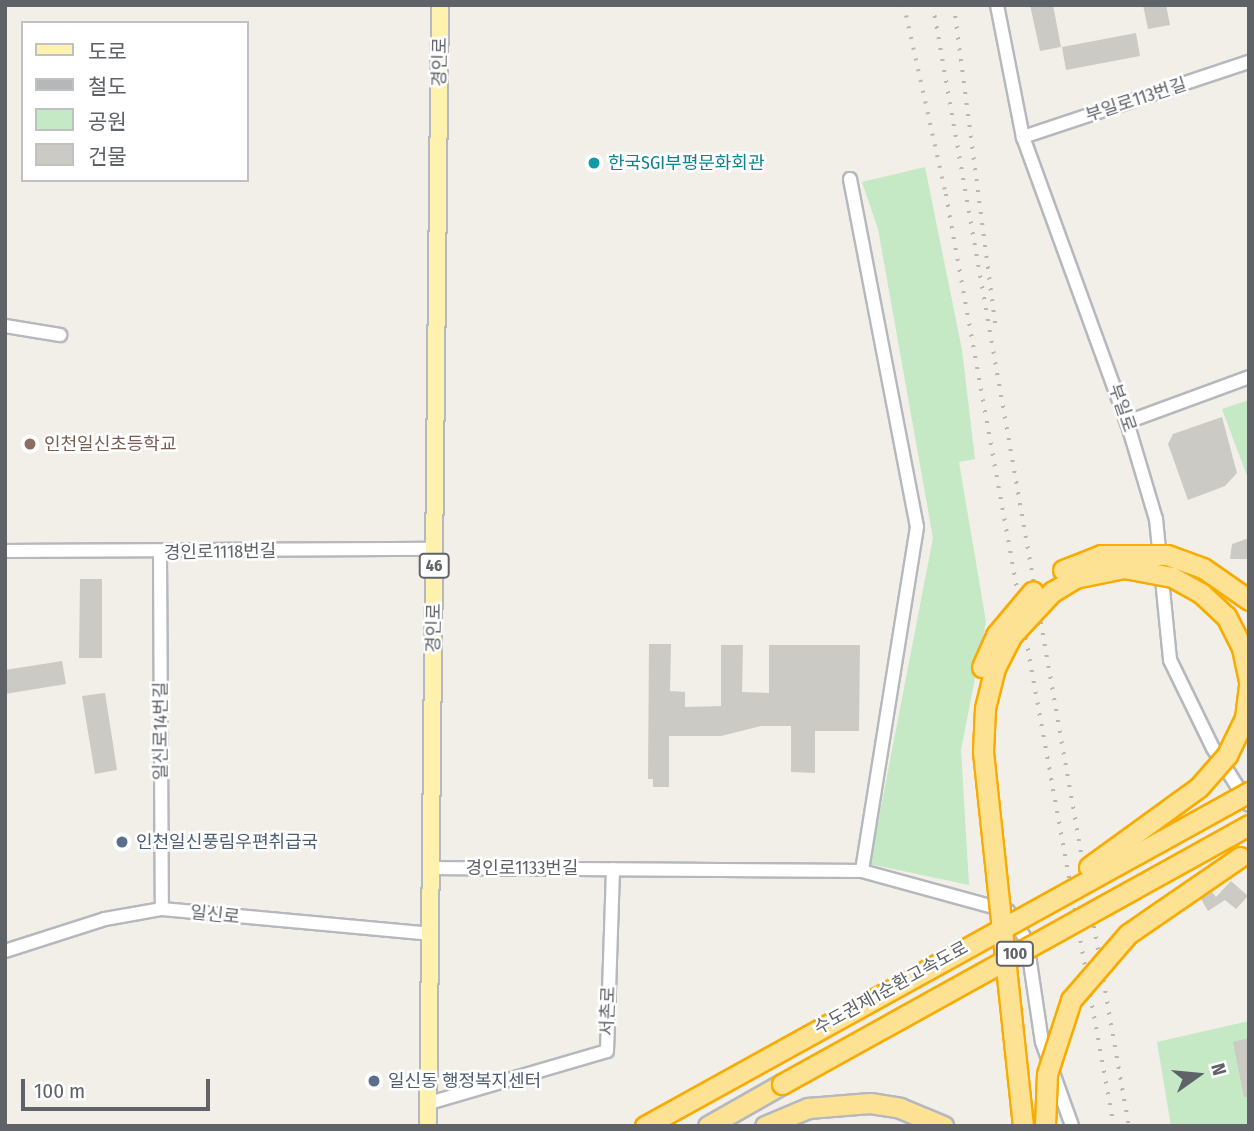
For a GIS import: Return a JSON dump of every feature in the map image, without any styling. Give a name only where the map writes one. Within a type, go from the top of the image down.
[{"type":"highway","points":[[1011,1126],[971,748],[973,707],[996,635],[1037,586],[1101,555],[1167,555],[1203,568],[1249,600]]},
{"type":"highway","points":[[1023,1126],[983,751],[985,708],[1006,646],[1031,610],[1075,578],[1102,570],[1146,569],[1201,593],[1226,617],[1242,648],[1249,683],[1245,718],[1227,755],[1199,787],[1041,904]]},
{"type":"highway","name":"수도권제1순환고속도로","points":[[645,1126],[1041,904],[1249,792]]},
{"type":"highway","name":"수도권제1순환고속도로","points":[[708,1126],[1249,825]]},
{"type":"highway","points":[[1045,1126],[1047,1074],[1071,1000],[1128,934],[1249,853]]},
{"type":"highway","points":[[765,1126],[808,1108],[870,1103],[900,1108],[943,1126]]},
{"type":"main road","name":"경인로","points":[[428,1126],[440,5]]},
{"type":"street","name":"부일로","points":[[997,5],[1023,137],[1127,422],[1156,519],[1170,660],[1213,748],[1249,805]]},
{"type":"street","name":"부일로113번길","points":[[1023,137],[1249,62]]},
{"type":"street","points":[[850,179],[917,527],[862,871]]},
{"type":"street","points":[[5,326],[60,335]]},
{"type":"street","points":[[1127,422],[1249,377]]},
{"type":"street","name":"경인로1118번길","points":[[5,551],[160,553],[302,547],[435,549]]},
{"type":"street","name":"일신로14번길","points":[[160,553],[162,909]]},
{"type":"street","name":"경인로1133번길","points":[[431,868],[862,871],[1008,911],[1027,943],[1042,1042],[1072,1126]]},
{"type":"street","name":"서촌로","points":[[429,1103],[607,1051],[613,869]]},
{"type":"street","name":"일신로","points":[[5,951],[38,937],[162,909],[430,934]]},
{"type":"green space","points":[[925,167],[962,350],[975,459],[959,462],[986,622],[961,750],[969,885],[870,864],[933,538],[878,229],[862,182]]},
{"type":"green space","points":[[1249,400],[1249,481],[1222,409]]},
{"type":"green space","points":[[1249,1021],[1249,1126],[1171,1126],[1157,1042]]},
{"type":"building","points":[[1030,5],[1053,5],[1061,47],[1040,51]]},
{"type":"building","points":[[1143,5],[1166,5],[1170,25],[1148,29]]},
{"type":"building","points":[[1136,33],[1140,56],[1066,70],[1062,47]]},
{"type":"building","points":[[1222,417],[1237,473],[1225,486],[1188,500],[1168,444],[1173,434]]},
{"type":"building","points":[[1249,538],[1249,559],[1230,559],[1232,544]]},
{"type":"building","points":[[80,579],[102,579],[102,658],[79,658]]},
{"type":"building","points":[[649,644],[671,644],[670,691],[685,692],[685,707],[721,706],[721,645],[743,645],[742,692],[769,693],[769,645],[860,645],[859,731],[815,731],[815,773],[791,772],[791,726],[761,726],[721,736],[669,736],[669,787],[653,787],[653,779],[648,779]]},
{"type":"building","points":[[62,661],[66,684],[5,694],[5,670]]},
{"type":"building","points":[[105,693],[117,770],[95,774],[82,696]]},
{"type":"building","points":[[1231,881],[1248,896],[1236,909],[1225,900],[1208,911],[1201,899],[1212,892],[1216,897]]},
{"type":"building","points":[[1249,1038],[1249,1097],[1244,1097],[1233,1042]]},
{"type":"railway","points":[[904,5],[946,194],[1114,1126]]},
{"type":"railway","points":[[933,5],[1129,1126]]},
{"type":"railway","points":[[954,5],[996,330]]},
{"type":"place","name":"한국SGI부평문화회관","points":[[594,163]]},
{"type":"place","name":"인천일신초등학교","points":[[30,444]]},
{"type":"place","name":"인천일신풍림우편취급국","points":[[122,842]]},
{"type":"place","name":"일신동 행정복지센터","points":[[374,1081]]}]
